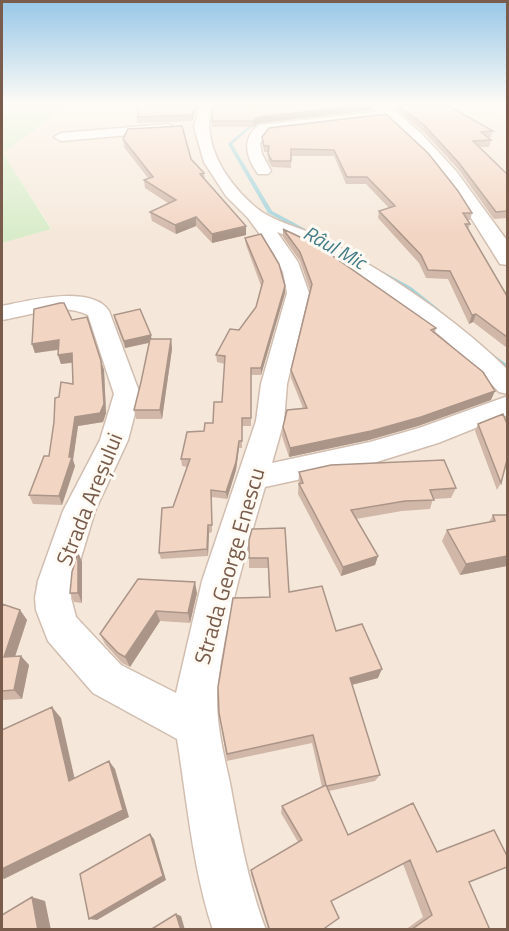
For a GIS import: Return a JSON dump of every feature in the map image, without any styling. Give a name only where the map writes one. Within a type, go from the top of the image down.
[{"type":"street","name":"Strada George Enescu","points":[[207,148],[215,167],[228,186],[255,216],[291,266],[297,280],[298,293],[274,384],[270,421],[220,581],[197,685],[197,726],[214,825],[234,914],[240,930]]},
{"type":"street","points":[[253,148],[254,158],[262,171]]},
{"type":"street","points":[[428,148],[462,191],[507,259]]},
{"type":"street","points":[[255,216],[299,233],[390,287],[441,323],[481,357],[507,386]]},
{"type":"street","name":"Strada Areșului","points":[[2,314],[65,303],[89,305],[98,311],[127,393],[114,440],[79,511],[56,580],[53,598],[55,610],[61,628],[107,680],[197,726]]},
{"type":"street","points":[[254,478],[370,453],[428,436],[507,405]]},
{"type":"shaded area","points":[[9,148],[508,148],[507,929],[2,930],[2,243],[51,228],[3,153]]},
{"type":"green space","points":[[2,148],[9,148],[3,153],[51,229],[2,243]]},
{"type":"building","points":[[130,148],[188,148],[191,159],[204,173],[200,174],[246,226],[212,234],[196,217],[175,225],[150,212],[176,200],[144,180],[153,177]]},
{"type":"building","points":[[269,148],[423,148],[458,191],[472,213],[463,213],[470,224],[465,224],[507,296],[507,337],[476,314],[472,315],[450,271],[428,270],[421,255],[379,211],[395,206],[367,177],[347,177],[334,150],[291,149],[291,161],[272,161],[268,154]]},
{"type":"building","points":[[446,148],[481,148],[507,174],[507,211],[496,212]]},
{"type":"building","points":[[283,229],[317,245],[436,328],[431,330],[483,372],[495,391],[421,417],[371,431],[290,448],[283,427],[287,410],[307,408],[291,370],[312,284],[300,252]]},
{"type":"building","points":[[261,234],[279,264],[285,286],[261,368],[251,368],[251,418],[242,418],[242,441],[239,441],[236,462],[226,492],[211,490],[212,525],[208,525],[207,549],[159,553],[162,508],[173,507],[190,459],[181,459],[187,432],[204,431],[205,423],[213,423],[214,402],[222,402],[225,356],[216,355],[230,329],[239,330],[256,307],[263,281],[245,238]]},
{"type":"building","points":[[64,303],[72,320],[87,317],[101,361],[104,404],[100,413],[75,417],[69,457],[72,457],[59,496],[29,495],[44,456],[49,456],[55,398],[59,397],[61,382],[73,384],[72,353],[58,355],[59,340],[32,344],[34,309]]},
{"type":"building","points":[[140,309],[151,335],[124,341],[114,315]]},
{"type":"building","points":[[150,339],[171,339],[160,410],[134,410],[141,382]]},
{"type":"building","points":[[503,414],[507,424],[507,460],[501,483],[478,424]]},
{"type":"building","points":[[444,460],[456,488],[430,490],[434,500],[405,501],[351,510],[378,556],[343,567],[299,484],[303,483],[299,472],[331,465]]},
{"type":"building","points":[[493,515],[507,515],[507,556],[466,564],[447,530],[495,521]]},
{"type":"building","points":[[285,528],[289,592],[322,586],[336,631],[362,624],[382,669],[350,678],[380,775],[327,786],[313,735],[227,754],[219,713],[218,687],[233,598],[270,597],[268,558],[249,558],[249,540],[252,529]]},
{"type":"building","points":[[78,552],[78,593],[70,593],[72,572]]},
{"type":"building","points":[[138,579],[195,582],[188,613],[156,611],[125,657],[100,634]]},
{"type":"building","points":[[2,604],[20,610],[4,657],[21,656],[14,690],[2,691]]},
{"type":"building","points":[[52,707],[69,781],[109,761],[123,810],[2,869],[2,730]]},
{"type":"building","points":[[326,785],[348,835],[413,803],[437,852],[494,830],[507,856],[507,867],[469,882],[490,930],[411,930],[432,915],[410,860],[331,901],[339,918],[322,930],[268,930],[251,870],[302,840],[282,806]]},
{"type":"building","points":[[150,834],[163,876],[89,919],[80,874]]},
{"type":"building","points":[[32,897],[38,930],[2,930],[2,915]]},
{"type":"building","points":[[176,914],[181,930],[150,930]]},
{"type":"waterway","name":"Râul Mic","points":[[233,148],[270,212],[309,233]]},
{"type":"waterway","name":"Râul Mic","points":[[380,272],[409,288],[437,310]]},
{"type":"waterway","name":"Râul Mic","points":[[490,354],[508,368]]}]
